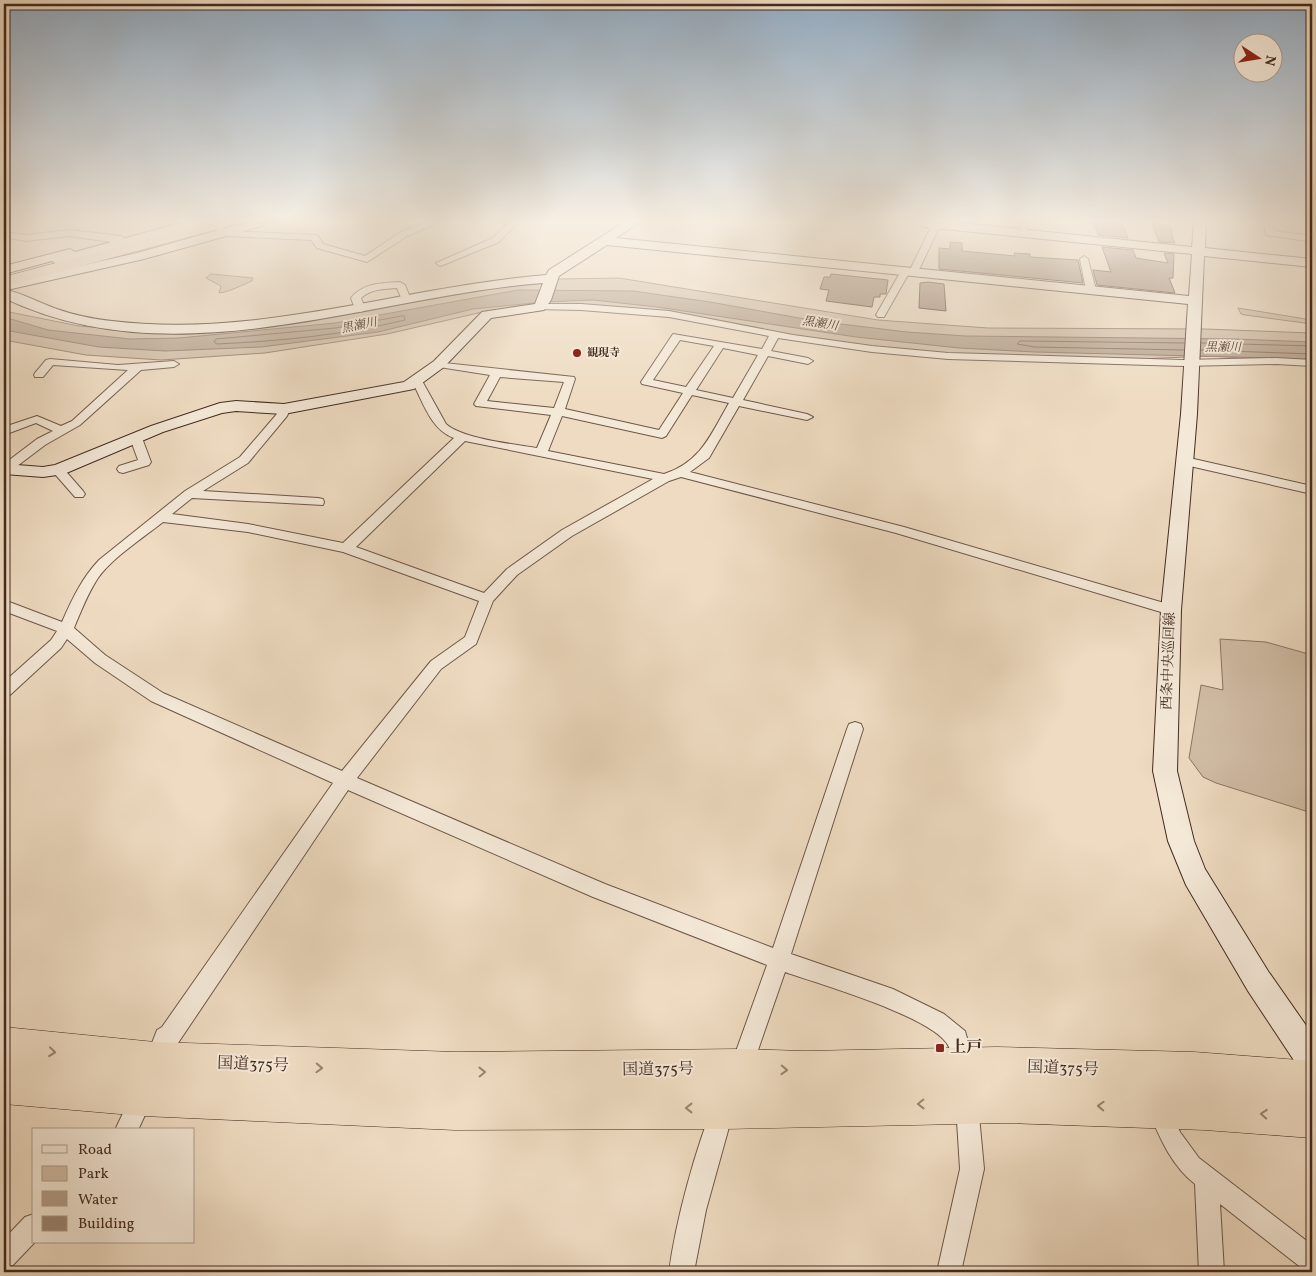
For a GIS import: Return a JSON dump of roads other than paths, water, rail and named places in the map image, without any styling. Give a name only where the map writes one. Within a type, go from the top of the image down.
[{"type":"highway","points":[[5,288],[25,283]]},
{"type":"highway","name":"国道375号","points":[[4,1047],[141,1096],[456,1072],[740,1069],[805,1071],[965,1086],[1006,1102],[1312,1117]]},
{"type":"highway","name":"国道375号","points":[[4,1084],[141,1096],[455,1109],[724,1108],[965,1086],[1194,1072],[1312,1081]]},
{"type":"street","points":[[5,288],[18,283]]},
{"type":"street","points":[[5,288],[31,283]]},
{"type":"street","points":[[5,288],[67,318],[110,326],[159,328],[238,326],[360,310],[488,284],[506,283]]},
{"type":"street","points":[[541,306],[548,283]]},
{"type":"street","points":[[881,315],[903,283]]},
{"type":"street","points":[[1016,283],[1196,301]]},
{"type":"street","points":[[1089,283],[1091,290]]},
{"type":"street","name":"西条中央巡回線","points":[[1197,283],[1185,461],[1171,610],[1165,772],[1181,841],[1195,876],[1218,917],[1312,1060]]},
{"type":"street","points":[[360,310],[356,298],[366,289],[400,285],[406,300]]},
{"type":"street","points":[[4,469],[43,472],[58,470],[136,438],[220,408],[236,406],[284,409],[400,388],[417,381],[439,364],[487,315],[541,306],[669,314],[775,335],[872,349],[948,356],[1192,363],[1276,361],[1312,363]]},
{"type":"street","points":[[141,1096],[165,1038],[170,1035],[344,781],[436,664],[471,640],[486,599],[512,572],[567,532],[672,476],[705,454],[734,401],[775,335]]},
{"type":"street","points":[[807,417],[646,382],[677,336],[808,361]]},
{"type":"street","points":[[496,373],[480,404],[593,417],[662,434],[720,344]]},
{"type":"street","points":[[39,375],[50,362],[118,368],[174,364]]},
{"type":"street","points":[[439,364],[496,373],[570,379],[541,452]]},
{"type":"street","points":[[4,469],[41,442],[76,423],[138,367]]},
{"type":"street","points":[[417,381],[441,426],[448,432],[462,437],[672,476],[899,530],[1171,610]]},
{"type":"street","points":[[4,691],[56,644],[66,629],[78,601],[104,563],[158,517],[189,494],[244,460],[281,416],[284,409]]},
{"type":"street","points":[[4,431],[37,419],[62,430]]},
{"type":"street","points":[[346,548],[462,437]]},
{"type":"street","points":[[123,469],[145,462],[136,438]]},
{"type":"street","points":[[1185,461],[1312,490]]},
{"type":"street","points":[[58,470],[79,494]]},
{"type":"street","points":[[189,494],[318,502]]},
{"type":"street","points":[[158,517],[248,528],[346,548],[486,599]]},
{"type":"street","points":[[4,605],[66,629],[100,659],[157,697],[228,730],[600,891],[779,960],[893,999],[937,1021],[957,1039],[965,1086],[972,1169],[950,1272]]},
{"type":"street","points":[[681,1272],[688,1229],[703,1171],[724,1108],[779,960],[855,730]]},
{"type":"street","points":[[1158,1108],[1172,1140],[1191,1166],[1312,1260]]},
{"type":"street","points":[[1207,1179],[1211,1272]]},
{"type":"street","points":[[4,1256],[32,1228]]},
{"type":"water","name":"黒瀬川","points":[[518,290],[633,291],[710,302],[816,321],[907,332],[965,336],[1235,339],[1312,342],[1312,359],[1035,352],[959,348],[856,337],[657,307],[593,300],[544,302],[473,309],[378,332],[261,347],[165,351],[99,347],[4,330],[4,317],[48,330],[130,339],[179,338],[335,323]]},
{"type":"place","name":"観現寺","points":[[577,353]]},
{"type":"place","name":"上戸","points":[[940,1048]]}]
